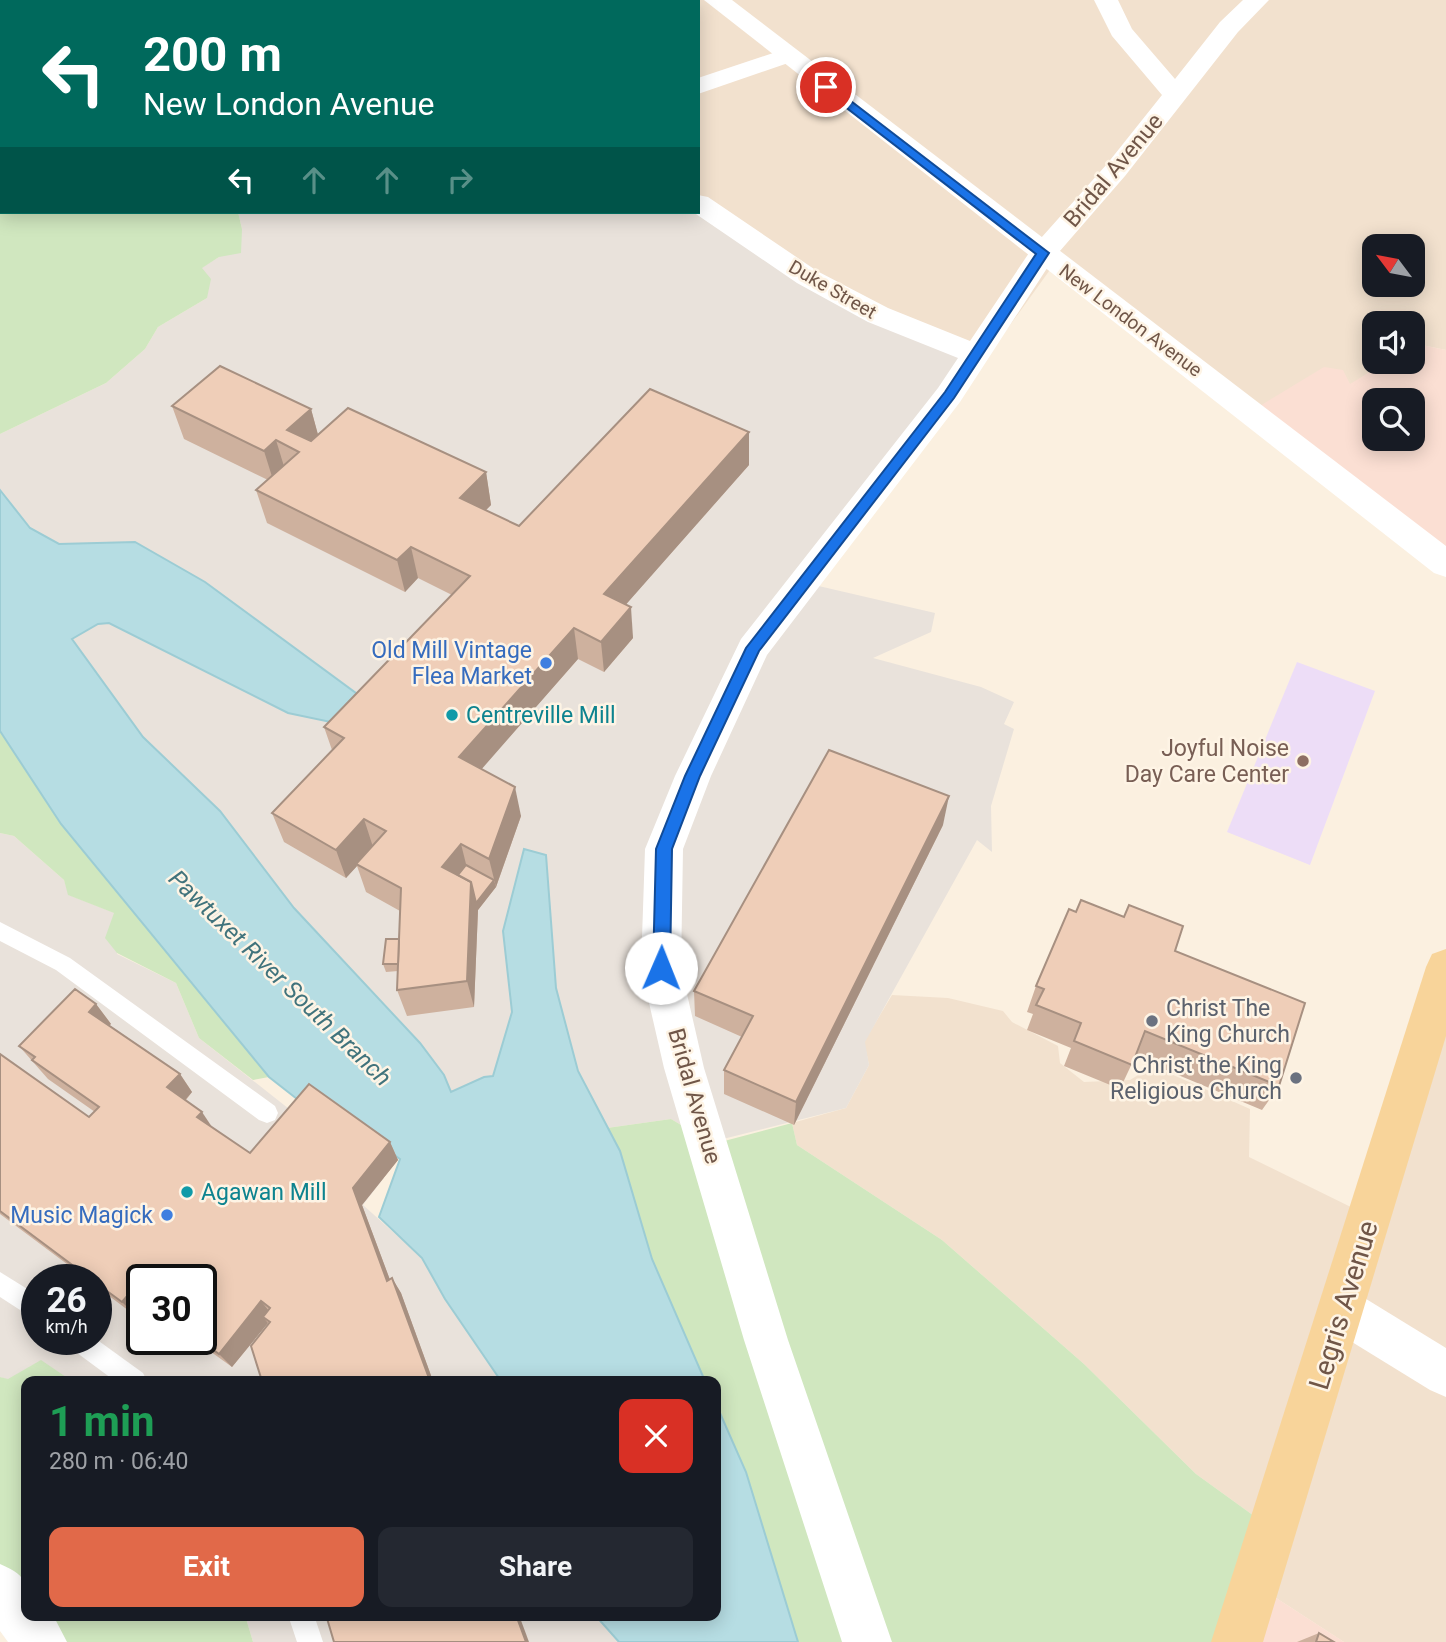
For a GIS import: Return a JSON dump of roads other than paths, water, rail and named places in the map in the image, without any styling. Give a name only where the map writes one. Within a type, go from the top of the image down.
[{"type":"main road","name":"New London Avenue","points":[[716,0],[785,56],[1446,564]]},
{"type":"main road","name":"Legris Avenue","points":[[1237,1642],[1342,1310],[1446,967]]},
{"type":"main road","points":[[0,1590],[21,1617]]},
{"type":"main road","points":[[24,1621],[41,1642]]},
{"type":"street","name":"Bridal Avenue","points":[[867,1642],[766,1340],[684,1068],[661,968],[664,849],[693,776],[753,648],[949,395],[1043,253],[1116,170],[1175,95],[1121,31],[1106,0]]},
{"type":"street","points":[[1175,95],[1229,27],[1256,0]]},
{"type":"street","points":[[700,86],[785,56]]},
{"type":"street","name":"Duke Street","points":[[700,205],[807,277],[878,315],[977,355]]},
{"type":"street","points":[[1342,1310],[1446,1374]]},
{"type":"lane","points":[[0,931],[63,964],[267,1113]]},
{"type":"lane","points":[[0,1283],[21,1298]]},
{"type":"lane","points":[[100,1355],[128,1376]]},
{"type":"lane","points":[[303,1621],[310,1642]]},
{"type":"water","name":"Pawtuxet River South Branch","points":[[0,490],[30,528],[59,544],[135,542],[205,582],[364,699],[340,724],[288,713],[109,623],[98,624],[72,639],[143,737],[220,811],[294,908],[420,1043],[444,1075],[451,1092],[484,1077],[493,1076],[512,1012],[503,931],[524,849],[546,855],[556,988],[578,1071],[620,1151],[652,1259],[703,1376],[498,1376],[445,1299],[422,1258],[379,1217],[400,1159],[320,1101],[311,1110],[269,1077],[61,824],[0,731]]},
{"type":"water","points":[[721,1415],[746,1472],[798,1642],[619,1642],[600,1621],[721,1621]]},
{"type":"place","name":"Old Mill Vintage Flea Market","points":[[546,663]]},
{"type":"place","name":"Centreville Mill","points":[[452,715]]},
{"type":"place","name":"Joyful Noise Day Care Center","points":[[1303,761]]},
{"type":"place","name":"Christ The King Church","points":[[1152,1021]]},
{"type":"place","name":"Christ the King Religious Church","points":[[1296,1078]]},
{"type":"place","name":"Agawan Mill","points":[[187,1192]]},
{"type":"place","name":"Music Magick","points":[[167,1215]]}]
